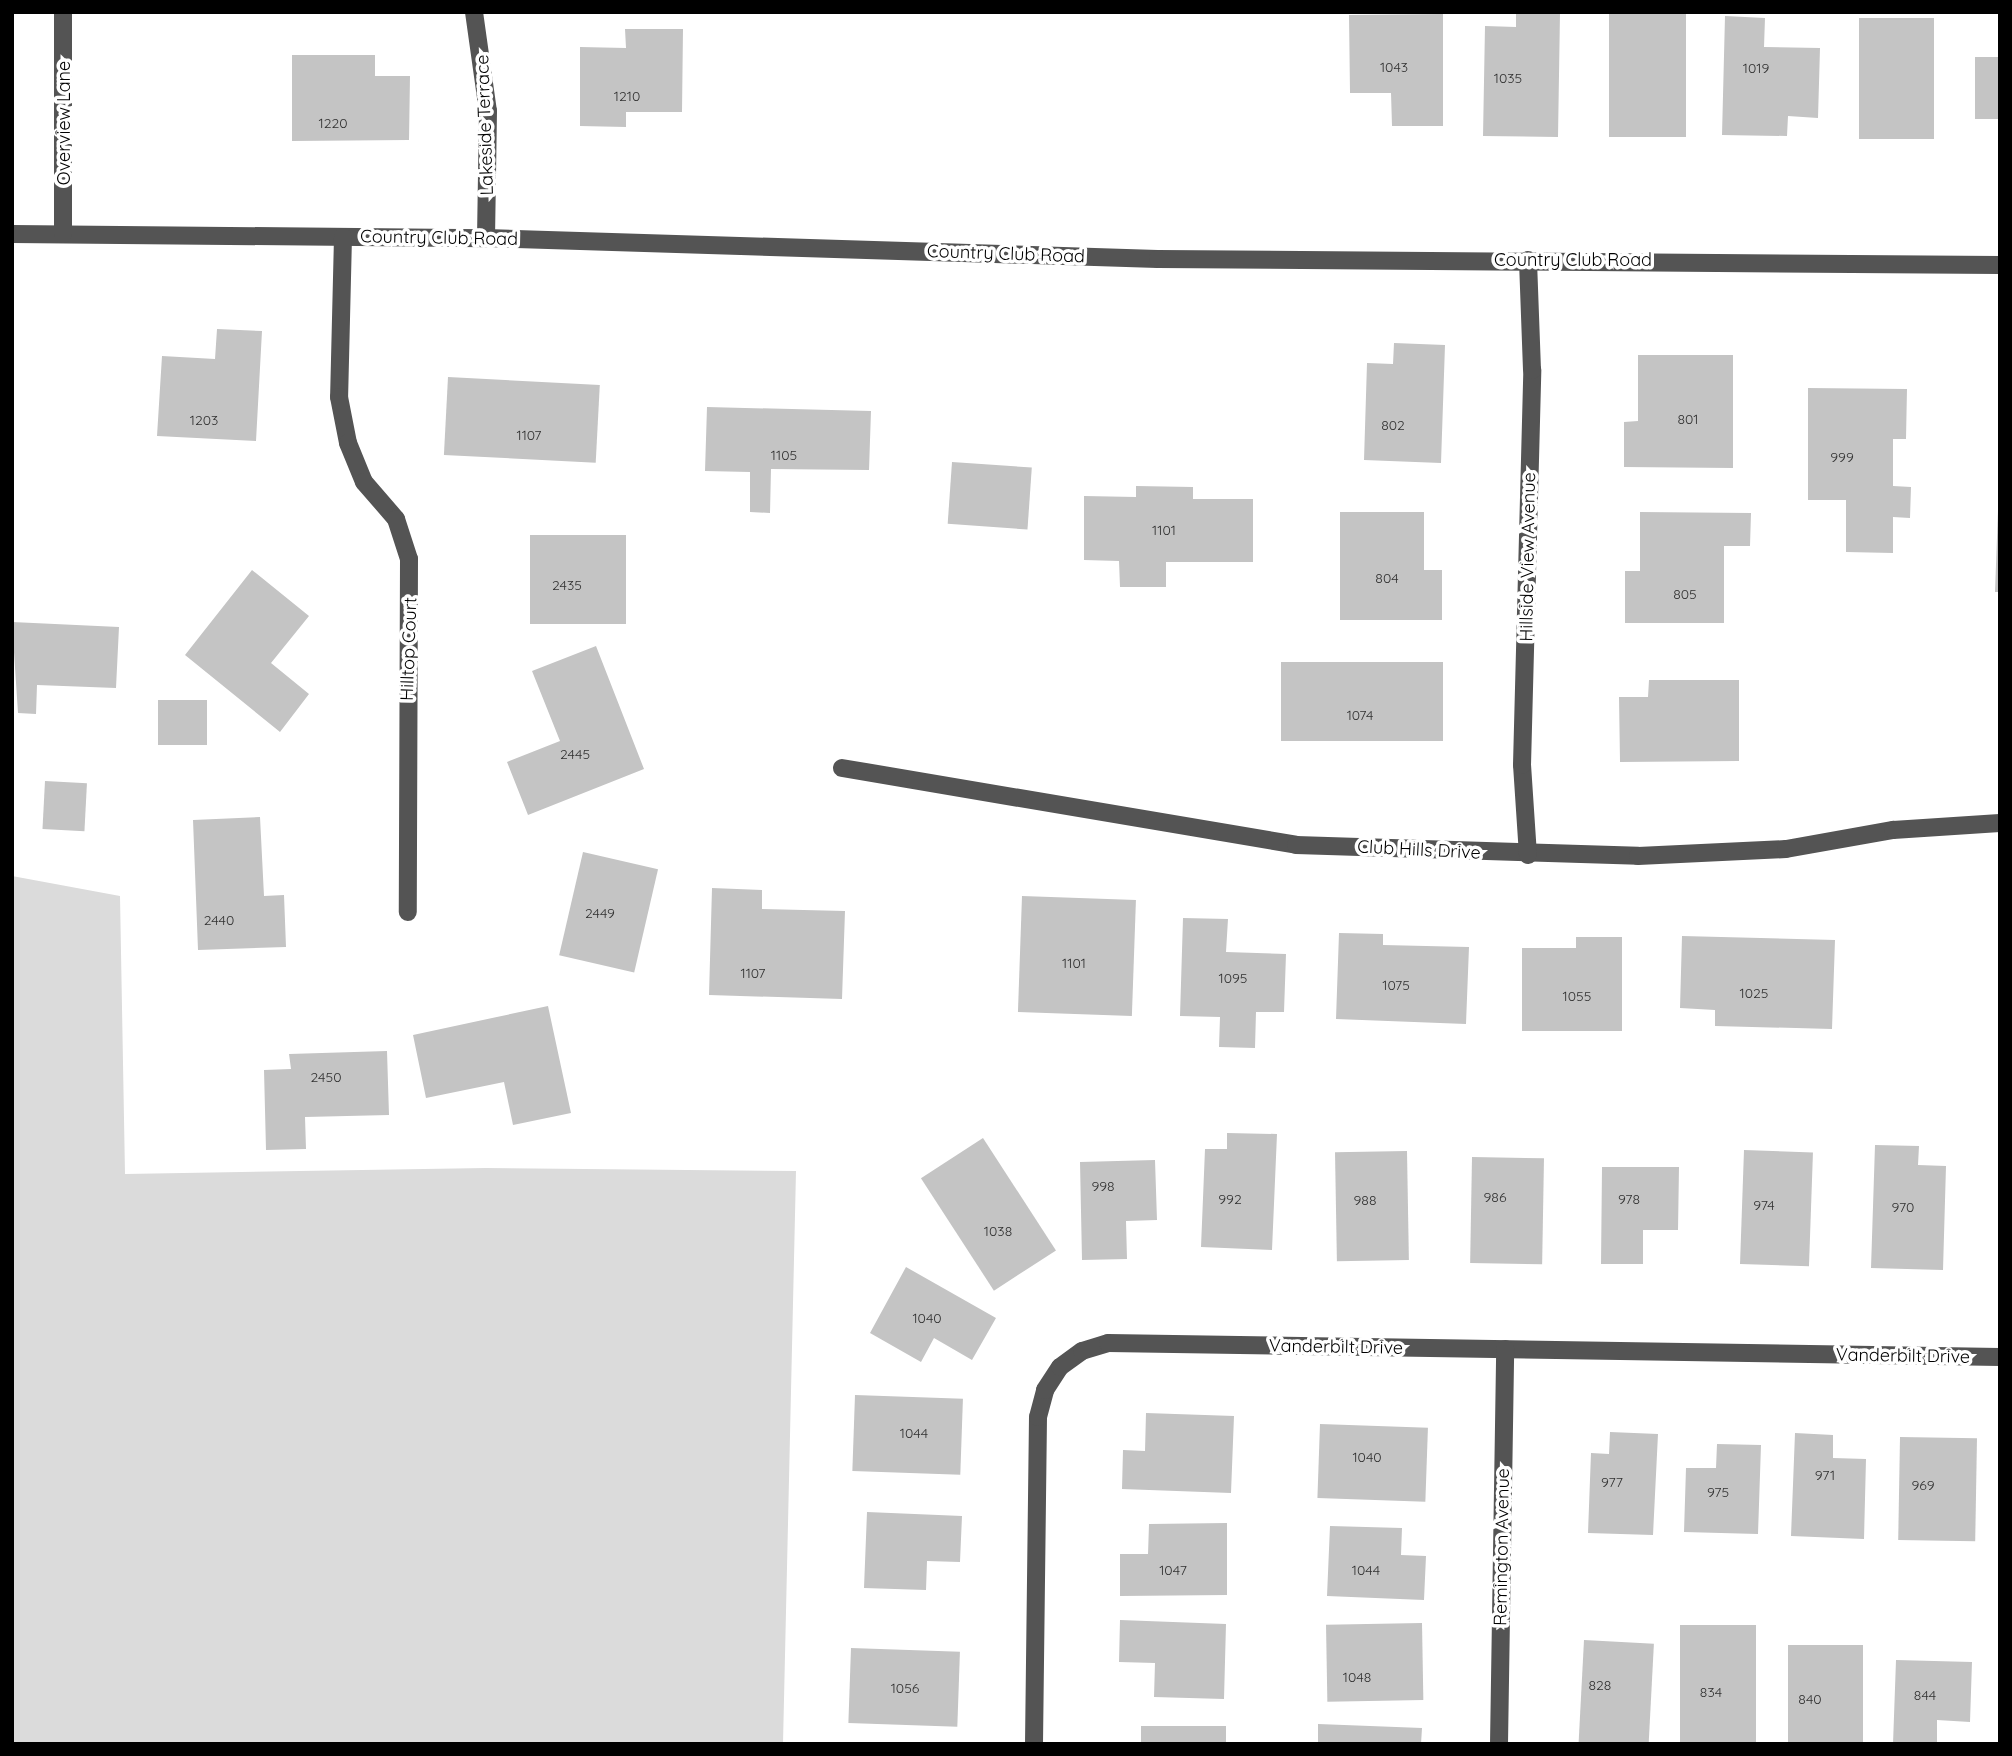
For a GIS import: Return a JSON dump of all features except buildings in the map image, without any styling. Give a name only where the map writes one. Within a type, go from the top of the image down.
[{"type":"street","name":"Overview Lane","points":[[62,234],[63,12]]},
{"type":"street","name":"Lakeside Terrace","points":[[474,12],[488,111],[486,238]]},
{"type":"street","name":"Country Club Road","points":[[12,234],[486,238],[1158,259],[2000,265]]},
{"type":"street","name":"Hilltop Court","points":[[343,237],[339,397],[348,443],[365,482],[396,519],[409,559],[408,912]]},
{"type":"street","name":"Hillside View Avenue","points":[[1528,260],[1532,370],[1522,765],[1528,855]]},
{"type":"street","name":"Club Hills Drive","points":[[842,768],[1296,845],[1528,855],[1786,849],[1893,830],[2000,823]]},
{"type":"street","name":"Vanderbilt Drive","points":[[1034,1744],[1038,1417],[1045,1390],[1060,1367],[1108,1343],[2000,1357]]},
{"type":"street","name":"Remington Avenue","points":[[1499,1744],[1505,1349]]},
{"type":"shaded area","points":[[12,876],[120,896],[125,1174],[486,1168],[796,1171],[783,1744],[12,1744]]}]
